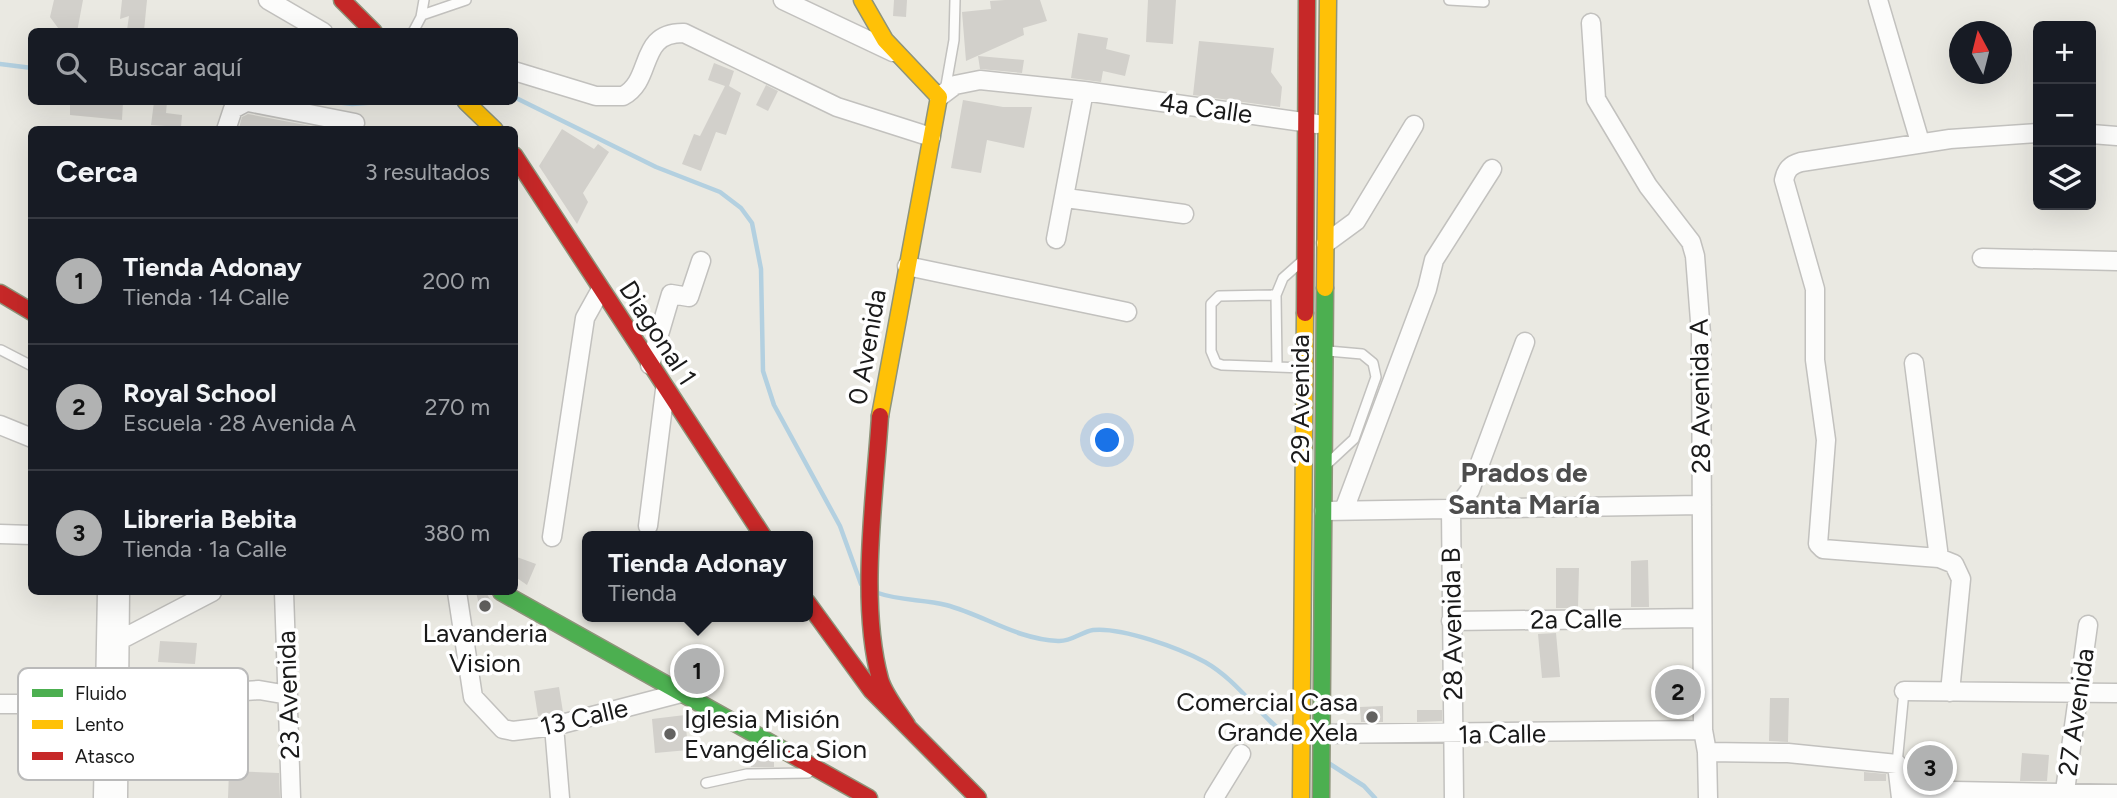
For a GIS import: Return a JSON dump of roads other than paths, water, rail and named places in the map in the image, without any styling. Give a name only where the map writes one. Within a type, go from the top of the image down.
[{"type":"street","points":[[268,0],[316,28]]},
{"type":"street","points":[[342,0],[369,28]]},
{"type":"street","points":[[783,0],[899,54]]},
{"type":"street","points":[[862,0],[874,22],[899,54],[942,94]]},
{"type":"street","name":"29 Avenida","points":[[1301,791],[1307,0]]},
{"type":"street","name":"29 Avenida","points":[[1321,798],[1328,0]]},
{"type":"street","points":[[1878,0],[1920,142]]},
{"type":"street","name":"28 Avenida A","points":[[1591,23],[1596,99],[1648,186],[1694,248],[1700,334],[1703,730],[1707,751],[1708,798]]},
{"type":"street","points":[[518,72],[597,96],[623,96],[634,86],[656,42],[668,34],[684,33],[837,107],[932,137]]},
{"type":"street","name":"4a Calle","points":[[942,94],[966,81],[980,80],[1084,91],[1327,125]]},
{"type":"street","points":[[1056,239],[1066,198],[1084,91]]},
{"type":"street","name":"0 Avenida","points":[[907,725],[880,681],[871,622],[877,426],[942,94]]},
{"type":"street","points":[[227,126],[233,109],[241,105]]},
{"type":"street","points":[[263,105],[355,122]]},
{"type":"street","points":[[469,105],[491,126]]},
{"type":"street","points":[[1326,243],[1356,221],[1413,125]]},
{"type":"street","points":[[1950,692],[1961,579],[1954,565],[1939,558],[1823,549],[1819,546],[1826,440],[1815,360],[1815,289],[1784,180],[1788,168],[1794,163],[1920,142],[2033,132]]},
{"type":"street","points":[[2096,134],[2117,136]]},
{"type":"street","name":"Diagonal 1","points":[[518,161],[600,291],[760,531]]},
{"type":"street","points":[[1344,510],[1427,289],[1434,260],[1492,169]]},
{"type":"street","points":[[1066,198],[1184,214]]},
{"type":"street","points":[[1982,258],[2117,261]]},
{"type":"street","points":[[650,365],[671,294],[689,298],[701,261]]},
{"type":"street","points":[[907,266],[1127,312]]},
{"type":"street","points":[[552,537],[585,318],[600,291]]},
{"type":"street","points":[[0,293],[28,310]]},
{"type":"street","name":"28 Avenida B","points":[[1454,798],[1451,509],[1460,505],[1470,490],[1525,342]]},
{"type":"street","points":[[1914,363],[1939,558]]},
{"type":"street","points":[[648,526],[665,390]]},
{"type":"street","points":[[0,425],[28,436]]},
{"type":"street","points":[[1324,511],[1702,505]]},
{"type":"street","points":[[0,534],[28,535]]},
{"type":"street","points":[[107,595],[110,668]]},
{"type":"street","points":[[116,668],[121,595]]},
{"type":"street","points":[[120,640],[206,595]]},
{"type":"street","name":"23 Avenida","points":[[284,595],[291,798]]},
{"type":"street","name":"13 Calle","points":[[457,595],[472,690],[490,718],[507,731],[554,726],[681,693]]},
{"type":"street","points":[[506,595],[869,798]]},
{"type":"street","points":[[813,610],[871,690],[978,798]]},
{"type":"street","name":"2a Calle","points":[[1451,621],[1702,618]]},
{"type":"street","name":"27 Avenida","points":[[2064,796],[2081,693],[2088,625]]},
{"type":"street","points":[[248,691],[288,695]]},
{"type":"street","points":[[1904,691],[2117,693]]},
{"type":"street","points":[[0,704],[18,704]]},
{"type":"street","points":[[554,726],[560,798]]},
{"type":"street","name":"1a Calle","points":[[1302,735],[1322,738],[1703,730]]},
{"type":"street","points":[[1707,751],[1788,753],[1897,764],[1900,794],[2117,794]]},
{"type":"street","points":[[1214,798],[1241,754]]},
{"type":"street","points":[[103,798],[106,780]]},
{"type":"street","points":[[116,780],[118,798]]},
{"type":"lane","points":[[415,28],[422,15],[424,0]]},
{"type":"lane","points":[[422,15],[466,0]]},
{"type":"lane","points":[[942,94],[954,40],[955,0]]},
{"type":"lane","points":[[1449,0],[1484,2]]},
{"type":"lane","points":[[1277,365],[1276,295],[1283,278],[1305,259]]},
{"type":"lane","points":[[1276,295],[1219,296],[1214,299],[1211,304],[1211,351],[1216,363],[1222,365],[1304,368]]},
{"type":"lane","points":[[1,350],[28,364]]},
{"type":"lane","points":[[1325,351],[1362,354],[1373,363],[1376,377],[1354,439],[1337,458],[1325,466]]},
{"type":"lane","points":[[1897,764],[1904,691]]},
{"type":"lane","points":[[706,783],[747,774],[827,774]]},
{"type":"waterway","points":[[0,64],[28,68]]},
{"type":"waterway","points":[[518,99],[656,167],[720,192],[741,208],[752,223],[761,269],[763,371],[774,405],[840,526],[861,584]]},
{"type":"waterway","points":[[878,593],[946,605],[1028,636],[1043,639],[1063,641],[1089,631],[1105,630],[1166,645],[1194,656],[1217,670],[1293,740]]},
{"type":"waterway","points":[[1330,764],[1364,786],[1375,798]]},
{"type":"place","name":"Lavanderia Vision","points":[[485,606]]},
{"type":"place","name":"Tienda Adonay","points":[[697,671]]},
{"type":"place","name":"Royal School","points":[[1678,692]]},
{"type":"place","name":"Comercial Casa Grande Xela","points":[[1372,717]]},
{"type":"place","name":"Iglesia Misión Evangélica Sion","points":[[670,734]]},
{"type":"place","name":"Libreria Bebita","points":[[1930,768]]},
{"type":"district","name":"Prados de Santa María","points":[[1524,488]]}]
